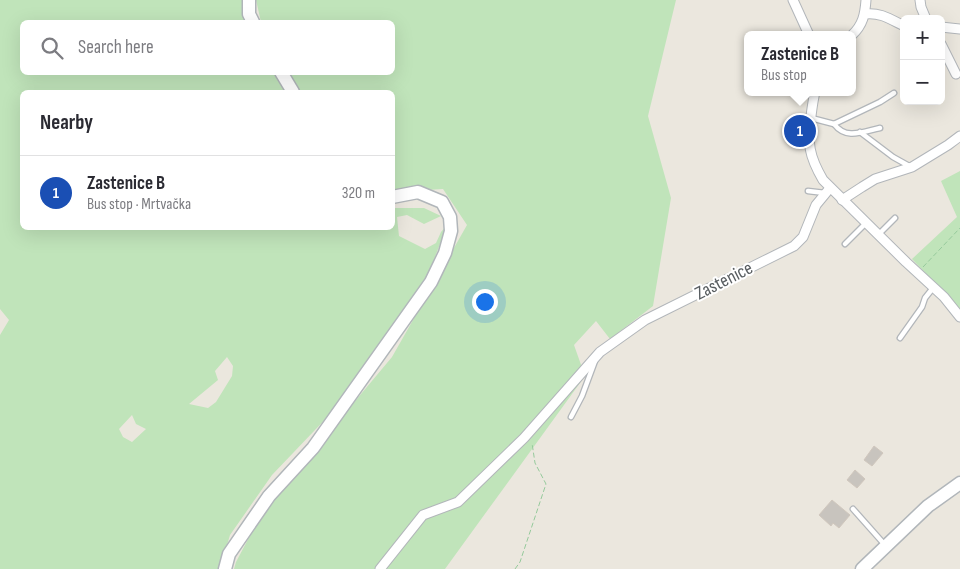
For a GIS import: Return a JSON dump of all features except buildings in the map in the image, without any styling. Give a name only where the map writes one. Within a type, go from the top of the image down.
[{"type":"main road","points":[[249,0],[249,14],[252,20]]},
{"type":"main road","points":[[282,75],[292,90]]},
{"type":"main road","points":[[225,569],[229,554],[269,496],[313,448],[431,282],[445,253],[450,231],[450,217],[442,202],[418,192],[395,197]]},
{"type":"main road","points":[[862,569],[928,506],[960,482]]},
{"type":"street","points":[[793,0],[807,31]]},
{"type":"street","points":[[856,32],[863,22],[866,0]]},
{"type":"street","points":[[920,0],[924,15]]},
{"type":"street","points":[[865,14],[875,13],[900,24]]},
{"type":"street","points":[[945,27],[960,29]]},
{"type":"street","points":[[945,52],[956,74]]},
{"type":"street","points":[[814,96],[809,131],[809,148],[814,165],[828,191],[842,200],[944,297],[960,317]]},
{"type":"street","points":[[842,200],[875,180],[912,167],[960,136]]},
{"type":"street","name":"Zastenice","points":[[380,569],[423,516],[458,502],[530,431],[600,352],[645,320],[794,246],[803,237],[816,205],[828,191]]},
{"type":"lane","points":[[834,124],[880,102],[894,93]]},
{"type":"lane","points":[[811,118],[834,124],[842,132],[848,134],[880,128]]},
{"type":"lane","points":[[860,132],[893,157],[912,167]]},
{"type":"lane","points":[[808,191],[828,191]]},
{"type":"lane","points":[[878,235],[895,218]]},
{"type":"lane","points":[[845,244],[866,223]]},
{"type":"lane","points":[[900,338],[933,288]]},
{"type":"lane","points":[[571,417],[582,396],[597,355]]},
{"type":"lane","points":[[853,509],[886,546]]},
{"type":"path","points":[[918,274],[960,228]]},
{"type":"path","points":[[515,569],[520,562],[546,484],[535,463],[530,431]]},
{"type":"green space","points":[[0,0],[244,0],[243,15],[245,20],[20,20],[20,75],[276,75],[286,90],[20,90],[20,230],[395,230],[395,208],[424,208],[441,216],[424,224],[407,215],[397,217],[399,236],[425,249],[436,243],[447,225],[422,292],[357,386],[272,475],[230,535],[220,569],[0,569],[0,335],[9,320],[0,309]],"holes":[[[227,357],[233,366],[232,376],[216,402],[208,408],[189,404],[218,380],[215,371]],[[132,415],[136,424],[146,429],[132,442],[123,437],[119,429]]]},
{"type":"green space","points":[[256,0],[676,0],[648,116],[671,198],[653,306],[610,339],[596,321],[574,345],[585,376],[445,569],[234,569],[263,511],[392,357],[467,225],[443,189],[395,192],[395,90],[297,90],[290,75],[395,75],[395,20],[261,20]]},
{"type":"green space","points":[[960,171],[960,309],[912,259],[957,217],[941,181]]},
{"type":"place","name":"Zastenice B","points":[[800,131]]}]
